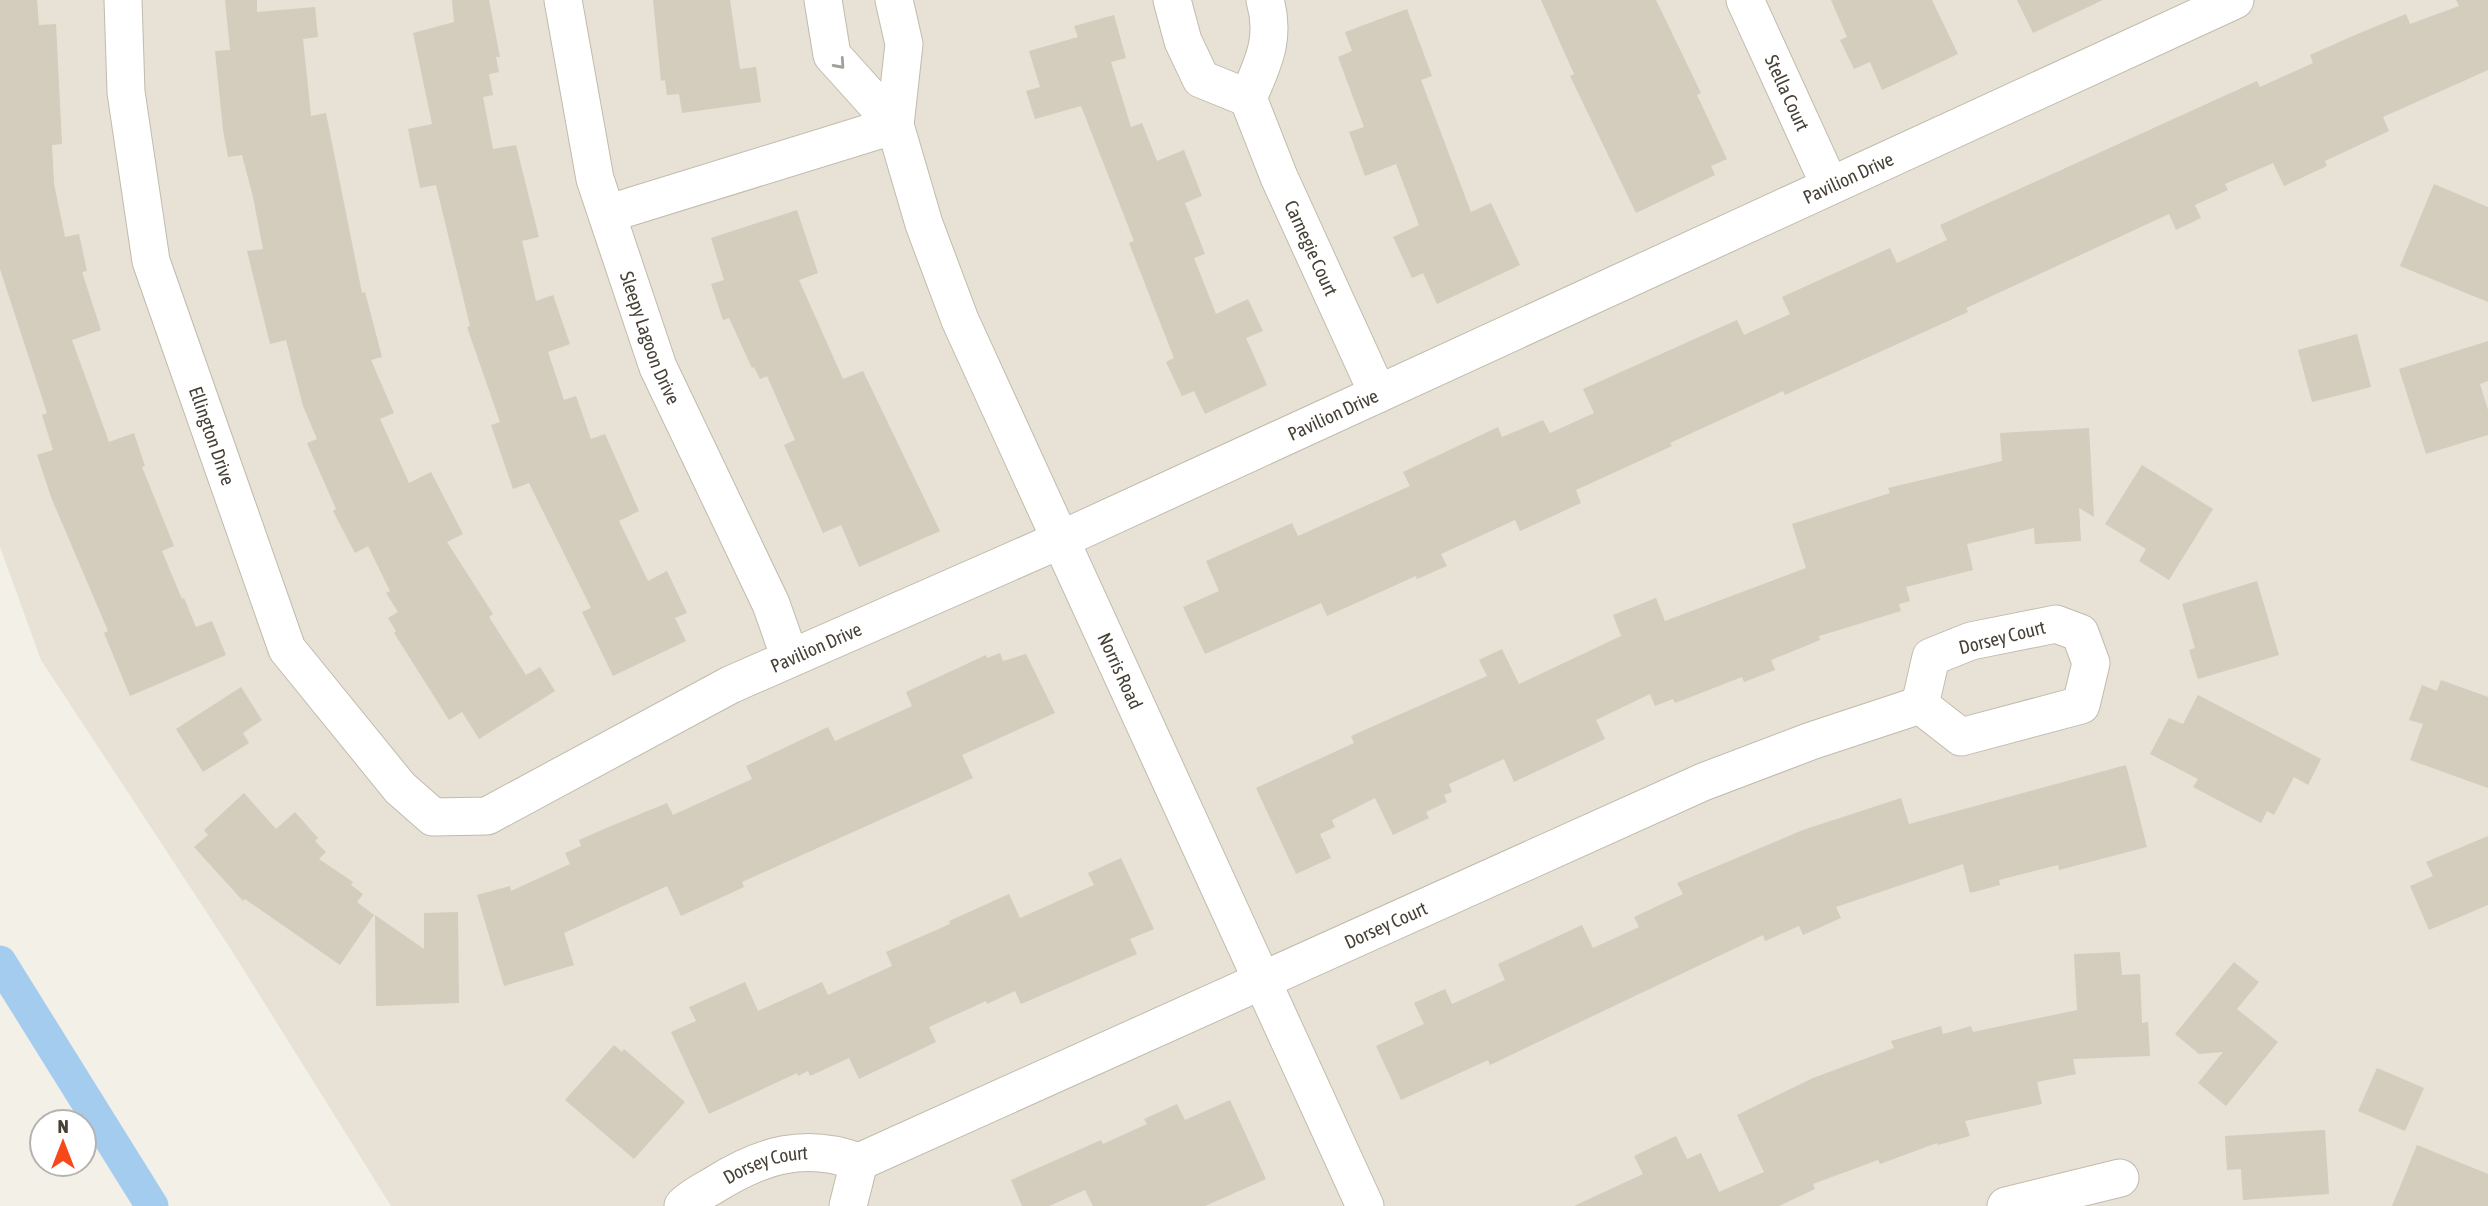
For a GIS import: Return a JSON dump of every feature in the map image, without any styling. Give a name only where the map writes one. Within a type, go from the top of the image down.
[{"type":"street","name":"Ellington Drive","points":[[123,0],[125,92],[151,261],[287,649],[400,788],[433,817]]},
{"type":"street","name":"Sleepy Lagoon Drive","points":[[563,0],[595,179],[658,368],[771,604],[790,659]]},
{"type":"street","name":"Norris Road","points":[[823,0],[832,55],[895,125]]},
{"type":"street","name":"Norris Road","points":[[894,0],[904,44],[895,125],[924,224],[960,320],[1365,1206]]},
{"type":"street","points":[[1172,0],[1183,41],[1201,79],[1248,98],[1267,54],[1271,21],[1265,0]]},
{"type":"street","name":"Stella Court","points":[[1745,0],[1829,187]]},
{"type":"street","name":"Pavilion Drive","points":[[433,817],[487,816],[730,685],[1060,540],[2235,0]]},
{"type":"street","name":"Carnegie Court","points":[[1248,98],[1279,177],[1378,394]]},
{"type":"street","points":[[607,214],[895,125]]},
{"type":"street","name":"Dorsey Court","points":[[683,1206],[733,1173],[786,1152],[831,1152],[859,1162],[1263,983],[1703,782],[1811,741],[1920,705]]},
{"type":"street","points":[[848,1206],[859,1162]]},
{"type":"street","points":[[2006,1206],[2120,1178]]},
{"type":"shaded area","points":[[0,0],[2488,0],[2488,1206],[391,1206],[232,951],[41,660],[0,547]]},
{"type":"building","points":[[0,0],[37,0],[39,25],[56,24],[62,144],[52,145],[54,184],[65,237],[79,234],[87,271],[82,272],[101,330],[72,340],[109,442],[134,433],[145,466],[142,467],[174,546],[162,551],[182,599],[184,598],[196,627],[212,621],[226,655],[130,696],[104,633],[108,631],[51,497],[37,455],[53,450],[42,415],[47,413],[0,269]]},
{"type":"building","points":[[225,0],[257,0],[257,12],[315,7],[318,37],[303,39],[311,116],[326,113],[362,293],[365,292],[382,357],[371,360],[394,413],[380,419],[409,483],[431,472],[463,534],[447,542],[493,614],[489,617],[526,675],[540,667],[555,691],[479,739],[462,712],[449,720],[394,633],[396,631],[388,618],[398,612],[386,593],[390,591],[368,546],[355,553],[333,511],[336,509],[307,443],[317,439],[303,406],[286,340],[270,344],[247,251],[263,249],[253,197],[242,155],[228,157],[223,130],[215,51],[230,50]]},
{"type":"building","points":[[452,0],[489,0],[500,57],[496,57],[499,72],[489,74],[493,95],[483,97],[493,149],[516,145],[539,237],[522,241],[536,301],[553,295],[570,344],[548,352],[564,400],[576,396],[591,439],[605,434],[639,511],[619,521],[648,581],[667,571],[687,613],[675,618],[686,641],[613,676],[582,612],[591,608],[529,483],[513,489],[491,425],[500,422],[467,327],[470,326],[436,185],[420,188],[408,129],[432,124],[413,33],[454,22]]},
{"type":"building","points":[[653,0],[730,0],[740,69],[756,67],[761,102],[682,113],[679,94],[667,95],[665,80],[661,81]]},
{"type":"building","points":[[1541,0],[1656,0],[1701,93],[1697,95],[1727,159],[1711,166],[1715,175],[1636,213],[1570,76],[1574,74]]},
{"type":"building","points":[[1831,0],[1932,0],[1958,54],[1882,90],[1870,62],[1854,69],[1840,40],[1847,37]]},
{"type":"building","points":[[2017,0],[2103,0],[2033,33]]},
{"type":"building","points":[[2456,0],[2488,0],[2488,70],[2383,117],[2389,131],[2325,161],[2327,166],[2284,186],[2273,163],[2225,184],[2228,190],[2195,205],[2201,218],[2176,230],[2169,214],[1966,308],[1968,312],[1785,395],[1783,391],[1670,443],[1672,446],[1576,490],[1581,503],[1520,531],[1515,520],[1441,554],[1447,566],[1417,579],[1416,576],[1327,616],[1321,603],[1205,654],[1183,607],[1219,591],[1206,561],[1292,523],[1298,536],[1410,486],[1403,472],[1498,427],[1502,437],[1543,420],[1550,433],[1594,413],[1583,389],[1737,320],[1744,335],[1790,314],[1782,297],[1890,248],[1897,263],[1947,240],[1940,225],[2257,81],[2260,87],[2313,63],[2310,55],[2355,35],[2406,14],[2410,24],[2459,6]]},
{"type":"building","points":[[1407,9],[1432,76],[1421,80],[1471,212],[1491,203],[1520,265],[1437,304],[1423,273],[1412,278],[1393,237],[1419,225],[1396,164],[1365,176],[1349,132],[1364,127],[1338,57],[1352,51],[1345,32]]},
{"type":"building","points":[[1114,15],[1126,58],[1111,62],[1131,127],[1142,123],[1157,161],[1184,150],[1202,196],[1185,203],[1205,254],[1194,258],[1216,314],[1248,299],[1263,331],[1246,338],[1267,385],[1205,414],[1194,391],[1182,396],[1166,362],[1174,358],[1129,243],[1134,241],[1081,106],[1035,119],[1026,91],[1040,87],[1029,51],[1078,37],[1074,26]]},
{"type":"building","points":[[2434,184],[2488,207],[2488,302],[2400,266]]},
{"type":"building","points":[[797,210],[818,273],[799,280],[843,379],[863,371],[940,531],[859,567],[841,525],[823,533],[784,445],[795,440],[767,376],[760,379],[754,367],[752,368],[729,318],[723,320],[711,284],[724,280],[711,238]]},
{"type":"building","points":[[2357,334],[2371,387],[2312,402],[2298,350]]},
{"type":"building","points":[[2488,341],[2488,381],[2480,384],[2488,410],[2488,435],[2426,454],[2399,369]]},
{"type":"building","points":[[2089,428],[2094,517],[2079,508],[2081,541],[2035,544],[2034,528],[1967,544],[1973,570],[1906,587],[1910,601],[1899,604],[1901,611],[1819,636],[1820,640],[1771,660],[1775,670],[1744,682],[1742,677],[1675,703],[1673,699],[1655,706],[1650,694],[1596,720],[1605,739],[1514,782],[1504,759],[1449,784],[1452,792],[1444,795],[1447,802],[1426,812],[1429,818],[1393,835],[1375,798],[1332,820],[1335,827],[1320,834],[1331,858],[1296,874],[1256,788],[1354,743],[1351,736],[1487,676],[1479,660],[1502,649],[1519,684],[1621,636],[1613,615],[1656,598],[1665,621],[1806,568],[1792,524],[1890,493],[1888,488],[2002,461],[2000,433]]},
{"type":"building","points":[[2142,465],[2213,509],[2169,580],[2139,561],[2146,549],[2105,524]]},
{"type":"building","points":[[2257,581],[2279,655],[2198,679],[2189,650],[2195,648],[2182,604]]},
{"type":"building","points":[[1000,653],[1003,661],[1026,654],[1055,713],[962,755],[973,778],[742,882],[744,887],[681,916],[667,886],[564,933],[574,965],[504,986],[477,895],[510,886],[511,891],[570,864],[565,853],[581,846],[579,840],[611,826],[667,803],[673,815],[752,779],[746,766],[828,727],[835,741],[912,706],[906,692],[986,655],[987,658]]},
{"type":"building","points":[[2441,680],[2488,697],[2488,788],[2410,760],[2423,724],[2409,720],[2422,685],[2437,691]]},
{"type":"building","points":[[241,687],[262,720],[243,733],[249,743],[203,772],[176,729]]},
{"type":"building","points":[[2198,695],[2321,759],[2308,785],[2294,777],[2274,815],[2267,811],[2261,823],[2193,787],[2198,779],[2150,754],[2169,718],[2183,724]]},
{"type":"building","points":[[2126,765],[2147,847],[2059,870],[2058,865],[1999,880],[2000,885],[1970,893],[1963,864],[1836,907],[1841,918],[1803,935],[1799,926],[1765,941],[1763,935],[1490,1065],[1488,1060],[1401,1100],[1376,1046],[1424,1024],[1414,1003],[1445,989],[1452,1004],[1505,980],[1498,964],[1582,925],[1593,948],[1639,927],[1634,917],[1683,894],[1677,883],[1803,830],[1901,798],[1909,824]]},
{"type":"building","points":[[244,793],[276,829],[295,812],[318,838],[315,841],[326,852],[319,859],[353,882],[351,885],[363,894],[357,902],[374,915],[340,965],[245,899],[243,901],[194,847],[208,835],[204,830]]},
{"type":"building","points":[[2488,836],[2488,905],[2429,930],[2410,886],[2433,876],[2426,862]]},
{"type":"building","points":[[1121,858],[1154,929],[1130,939],[1137,954],[1021,1004],[1015,991],[987,1004],[986,1001],[929,1027],[936,1042],[859,1079],[849,1058],[810,1076],[808,1071],[798,1076],[797,1073],[709,1114],[671,1032],[696,1021],[689,1007],[745,982],[758,1011],[822,982],[828,995],[892,966],[886,952],[950,924],[949,921],[1009,894],[1020,918],[1094,885],[1088,873]]},
{"type":"building","points":[[458,912],[459,1003],[376,1006],[375,915],[424,949],[424,913]]},
{"type":"building","points":[[2120,952],[2122,975],[2140,974],[2142,1023],[2148,1022],[2150,1056],[2073,1059],[2076,1074],[2037,1082],[2042,1104],[1965,1121],[1970,1136],[1938,1145],[1937,1143],[1880,1164],[1878,1160],[1813,1184],[1815,1189],[1779,1206],[1574,1206],[1643,1174],[1634,1156],[1676,1136],[1687,1159],[1701,1153],[1719,1192],[1764,1172],[1737,1115],[1813,1078],[1894,1048],[1891,1041],[1941,1026],[1943,1034],[1971,1026],[1973,1032],[2077,1010],[2074,954]]},
{"type":"building","points":[[2234,962],[2259,982],[2237,1009],[2278,1042],[2226,1106],[2198,1083],[2223,1052],[2199,1054],[2175,1034]]},
{"type":"building","points":[[614,1045],[622,1052],[624,1049],[685,1102],[634,1159],[565,1100]]},
{"type":"building","points":[[2377,1068],[2424,1088],[2405,1131],[2358,1111]]},
{"type":"building","points":[[1230,1100],[1266,1179],[1205,1206],[1093,1206],[1085,1190],[1049,1206],[1022,1206],[1011,1180],[1101,1140],[1103,1144],[1147,1124],[1144,1119],[1177,1104],[1185,1120]]},
{"type":"building","points":[[2325,1130],[2329,1194],[2243,1200],[2241,1169],[2227,1170],[2225,1136]]},
{"type":"building","points":[[2417,1145],[2488,1174],[2488,1206],[2392,1206]]},
{"type":"waterway","points":[[0,962],[152,1206]]}]
